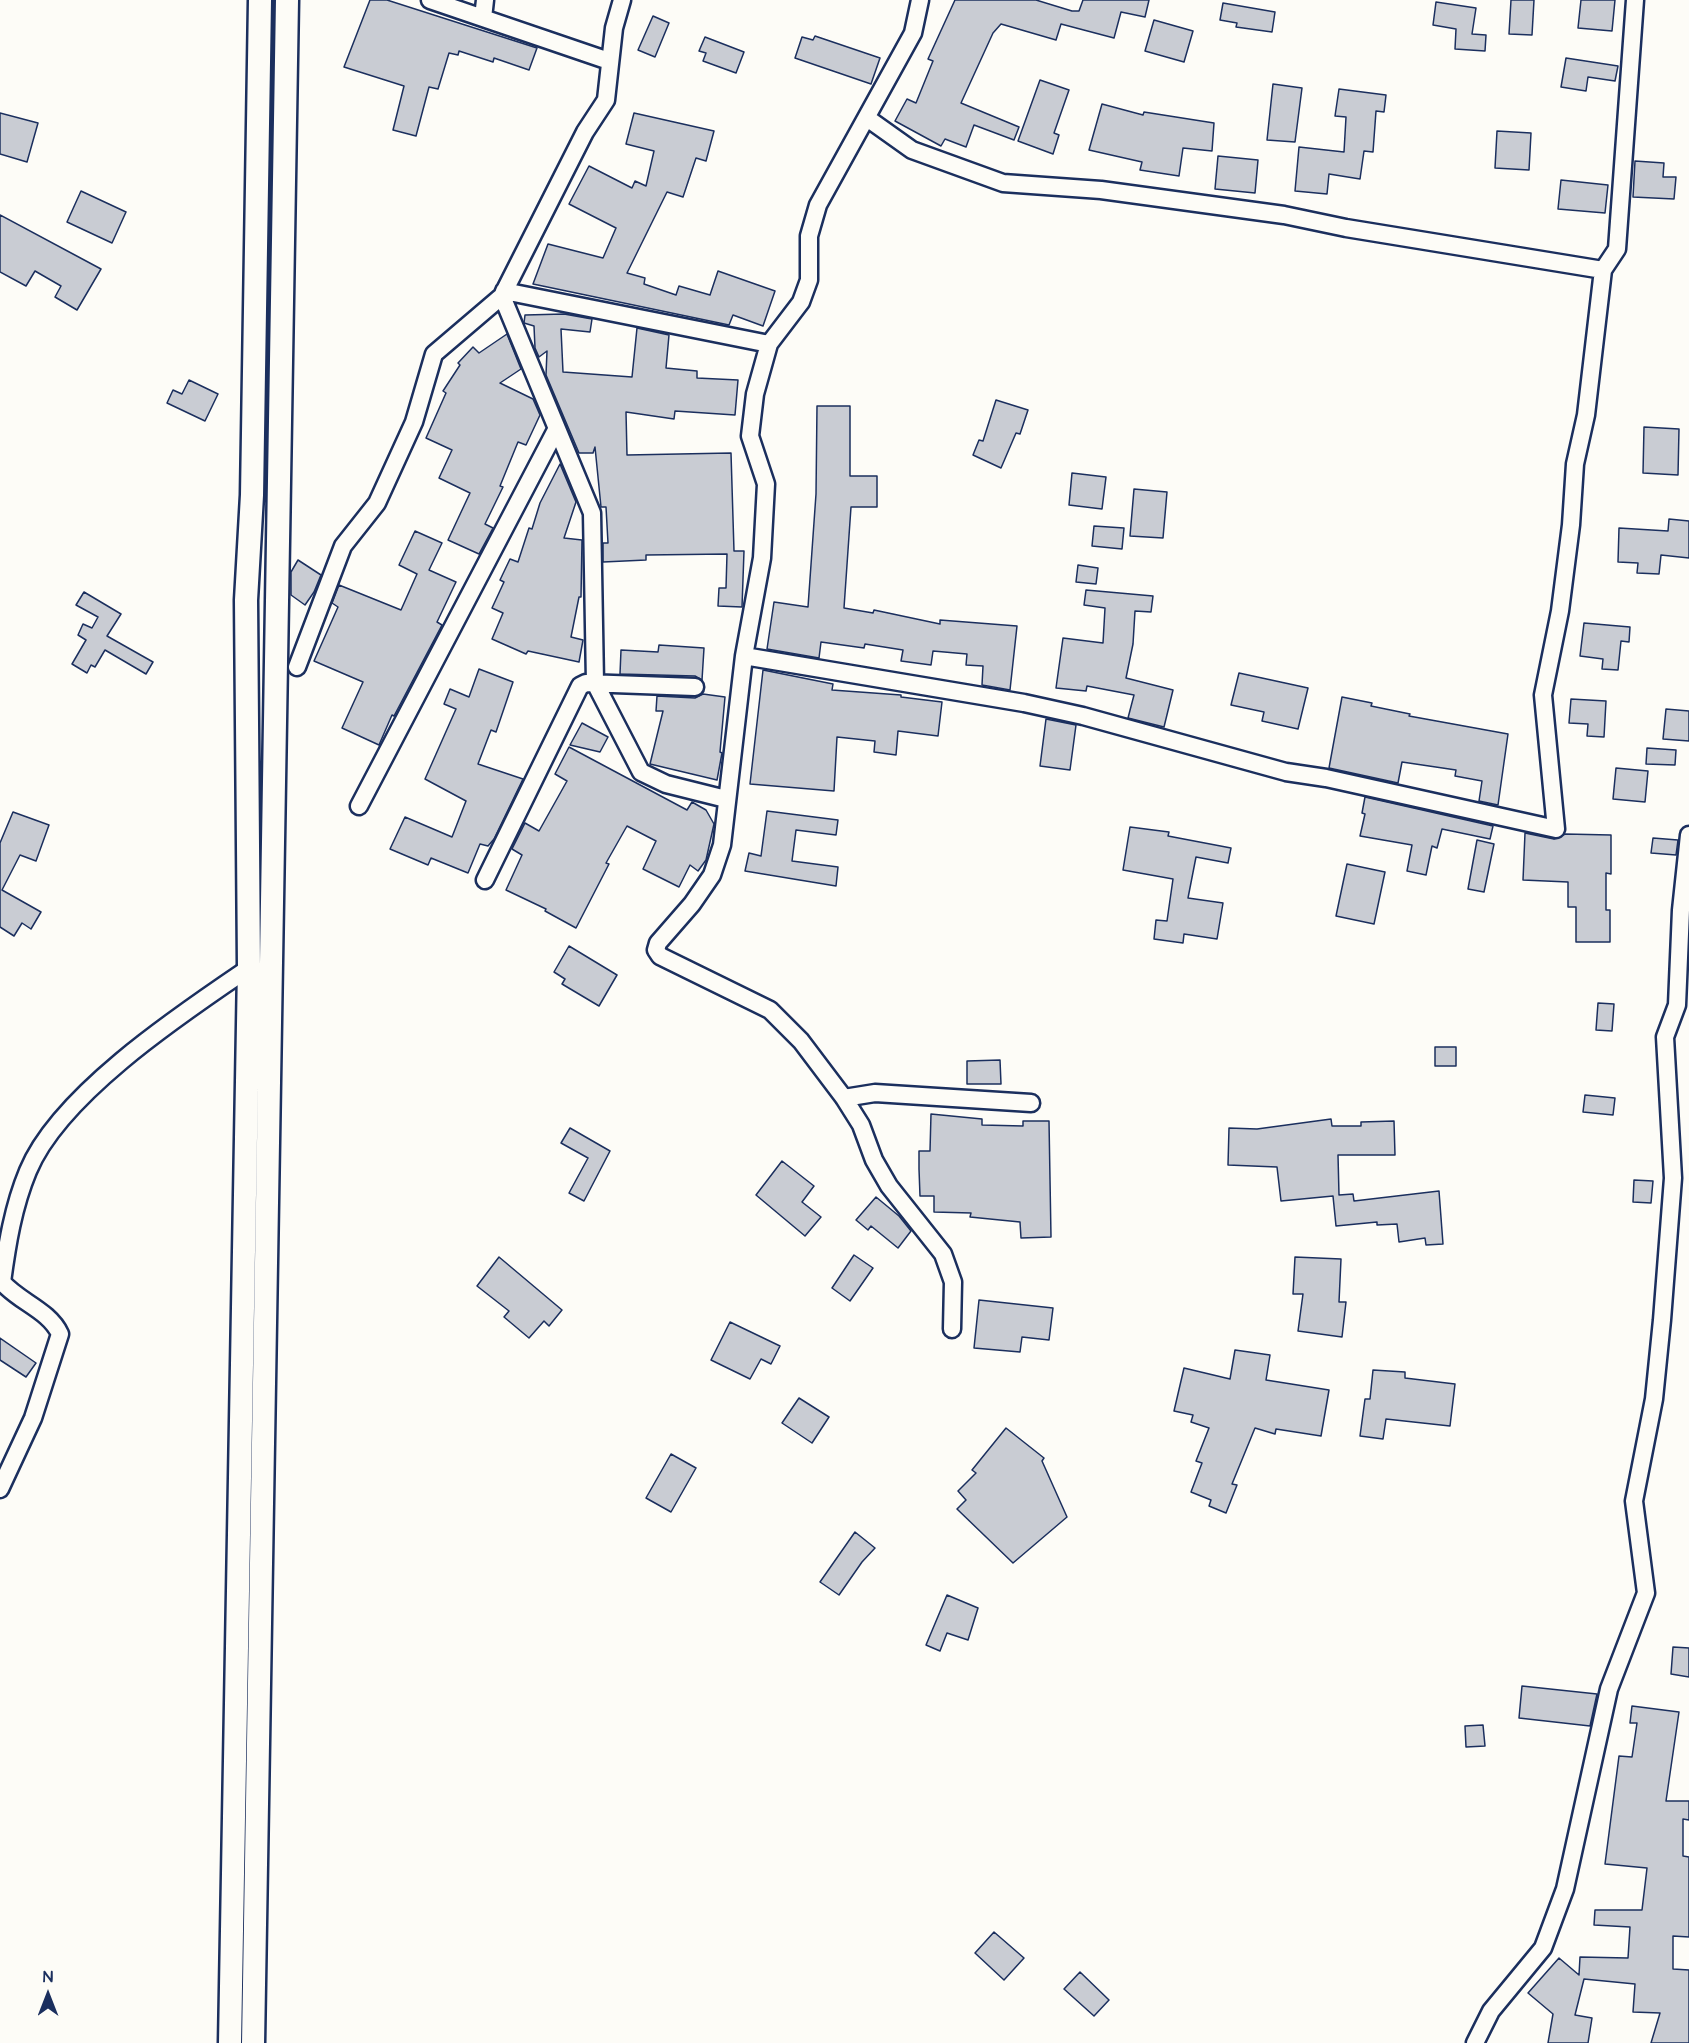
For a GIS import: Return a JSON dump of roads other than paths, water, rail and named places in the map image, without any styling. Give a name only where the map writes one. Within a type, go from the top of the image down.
[{"type":"main road","points":[[230,2043],[249,968],[246,612],[252,495],[260,0]]},
{"type":"main road","points":[[254,2043],[287,0]]},
{"type":"street","points":[[430,0],[609,62]]},
{"type":"street","points":[[483,18],[485,0]]},
{"type":"street","points":[[297,667],[343,546],[377,504],[414,423],[434,354],[503,294],[585,132],[606,100],[614,28],[622,0]]},
{"type":"street","points":[[920,0],[913,33],[818,205],[809,236],[809,280],[801,302],[769,344],[760,369],[750,436],[766,484],[762,558],[744,656],[722,845],[712,876],[692,904],[658,943],[656,950],[660,956],[770,1010],[801,1041],[844,1098],[861,1125],[874,1160],[889,1186],[942,1254],[953,1282],[952,1329]]},
{"type":"street","points":[[744,656],[1024,703],[1083,716],[1286,772],[1326,778],[1556,829],[1543,695],[1560,611],[1571,525],[1575,464],[1586,415],[1603,270],[1617,249],[1635,0]]},
{"type":"street","points":[[867,118],[912,150],[1003,183],[1101,190],[1284,215],[1346,228],[1603,270]]},
{"type":"street","points":[[503,294],[769,344]]},
{"type":"street","points":[[503,294],[556,430],[592,513],[595,683],[641,772],[666,784],[726,799]]},
{"type":"street","points":[[359,806],[556,430]]},
{"type":"street","points":[[485,880],[577,691],[586,683],[695,687]]},
{"type":"street","points":[[1475,2043],[1491,2011],[1543,1948],[1565,1889],[1609,1689],[1646,1593],[1634,1501],[1654,1399],[1662,1320],[1673,1178],[1665,1037],[1677,1005],[1681,909],[1689,835]]},
{"type":"street","points":[[0,1489],[33,1418],[60,1334],[54,1321],[12,1294],[2,1282],[8,1234],[28,1170],[61,1118],[107,1075],[184,1012],[249,968]]},
{"type":"street","points":[[844,1098],[875,1093],[1031,1103]]}]
